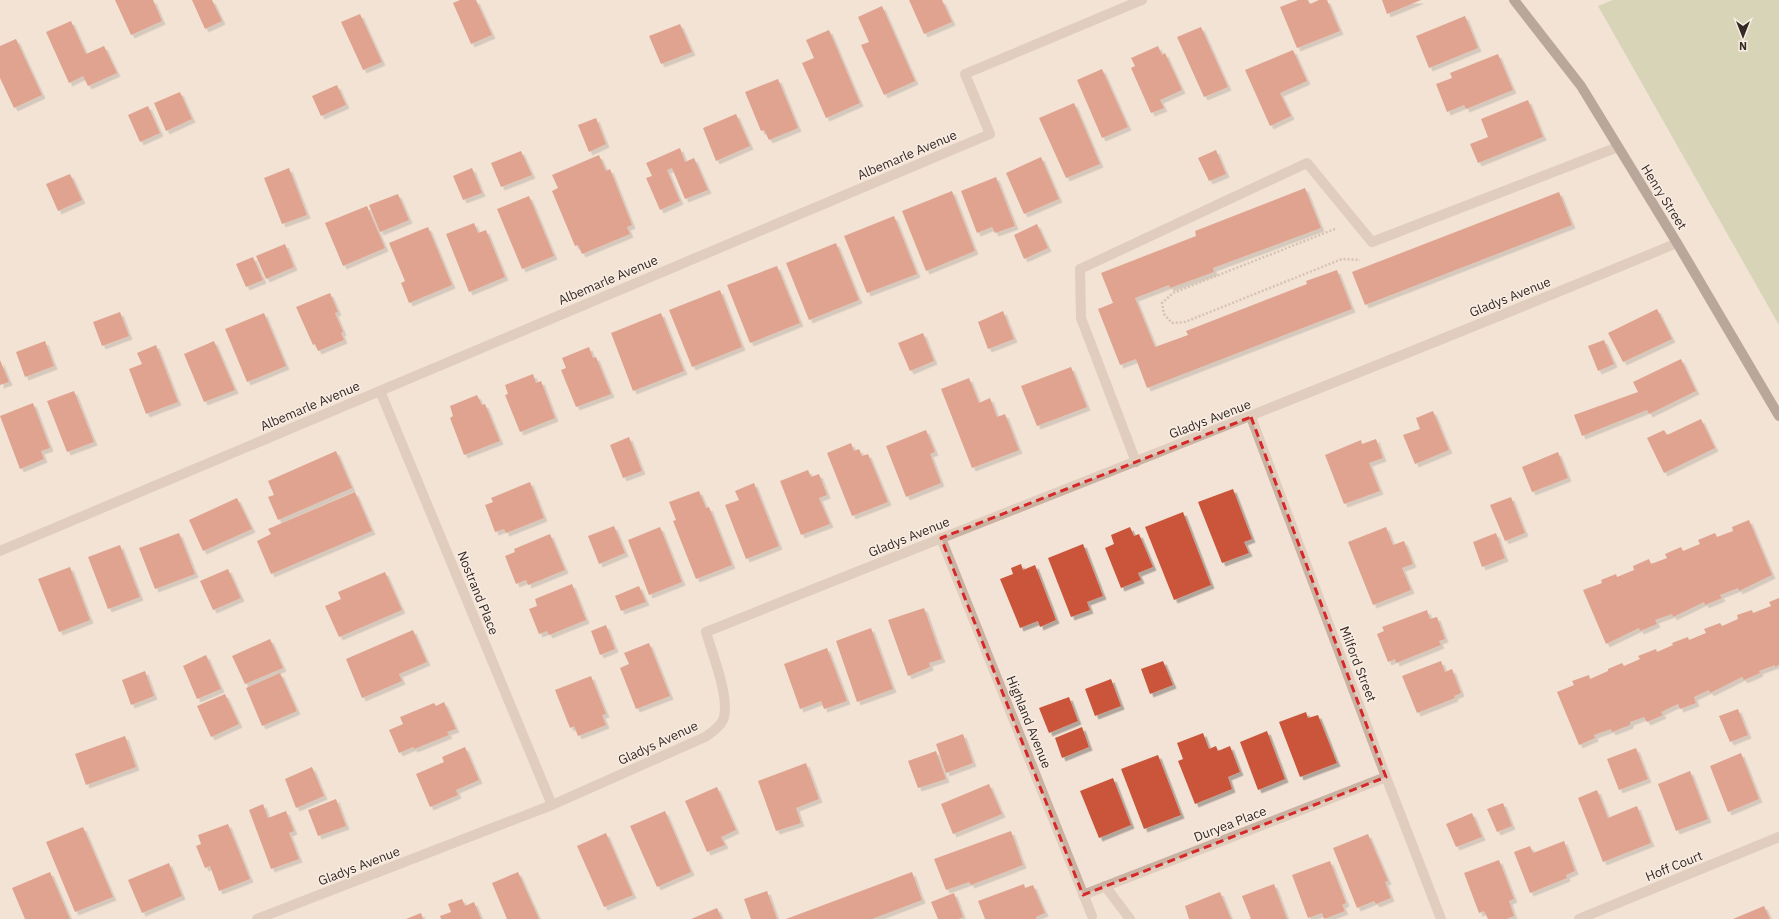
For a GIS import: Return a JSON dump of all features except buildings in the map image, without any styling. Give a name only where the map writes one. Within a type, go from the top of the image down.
[{"type":"main road","name":"Henry Street","points":[[1514,0],[1581,86],[1677,243],[1779,416]]},
{"type":"street","name":"Albemarle Avenue","points":[[0,551],[990,134],[965,74],[1142,0]]},
{"type":"street","points":[[1136,462],[1082,318],[1080,269],[1307,163],[1372,242],[1618,147]]},
{"type":"street","name":"Gladys Avenue","points":[[257,919],[552,805],[705,737],[719,727],[723,720],[724,691],[706,632],[941,538],[1251,417],[1677,243]]},
{"type":"street","name":"Nostrand Place","points":[[380,390],[552,805]]},
{"type":"street","name":"Milford Street","points":[[1251,417],[1386,777],[1442,919]]},
{"type":"street","name":"Highland Avenue","points":[[941,538],[1092,916]]},
{"type":"street","name":"Duryea Place","points":[[1083,895],[1386,777]]},
{"type":"street","name":"Hoff Court","points":[[1579,919],[1779,837]]},
{"type":"street","points":[[1105,886],[1130,919]]},
{"type":"path","points":[[1340,232],[1337,228],[1173,293],[1162,303],[1164,314],[1172,323],[1185,322],[1342,259],[1364,259]]},
{"type":"path","points":[[1355,254],[1358,260]]},
{"type":"highlighted area","points":[[1251,417],[1386,777],[1083,895],[941,538]]},
{"type":"green space","points":[[1613,0],[1779,0],[1779,325],[1598,6]]}]
